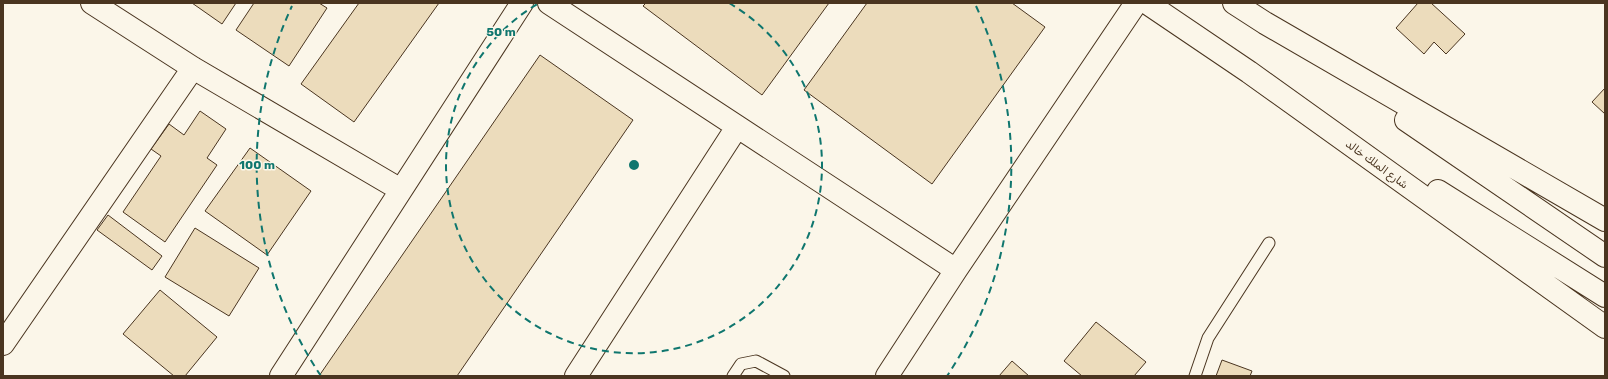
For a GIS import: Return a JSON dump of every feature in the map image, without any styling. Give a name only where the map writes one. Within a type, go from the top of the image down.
[{"type":"street","points":[[92,3],[193,68],[401,190]]},
{"type":"street","points":[[281,376],[522,3]]},
{"type":"street","points":[[549,3],[956,270]]},
{"type":"street","points":[[887,376],[956,270],[1136,3]]},
{"type":"street","name":"شارع الملك خالد","points":[[1146,3],[1249,72],[1605,327]]},
{"type":"street","points":[[1234,3],[1605,256]]},
{"type":"street","points":[[1265,23],[1605,220]]},
{"type":"street","points":[[3,344],[193,68]]},
{"type":"street","points":[[1249,72],[1605,296]]},
{"type":"street","points":[[576,376],[737,127]]},
{"type":"lane","points":[[1195,376],[1208,338],[1269,243]]},
{"type":"lane","points":[[733,376],[741,364],[756,361],[784,376]]},
{"type":"building","points":[[192,3],[236,3],[222,24]]},
{"type":"building","points":[[254,3],[319,3],[327,8],[289,66],[236,30]]},
{"type":"building","points":[[359,3],[439,3],[354,122],[301,84]]},
{"type":"building","points":[[646,3],[829,3],[762,95],[643,6]]},
{"type":"building","points":[[867,3],[1012,3],[1045,27],[932,184],[804,90]]},
{"type":"building","points":[[1418,3],[1431,3],[1465,34],[1446,54],[1434,42],[1424,54],[1396,28]]},
{"type":"building","points":[[540,55],[633,120],[457,376],[319,376]]},
{"type":"building","points":[[1605,88],[1605,114],[1592,102]]},
{"type":"building","points":[[200,111],[226,129],[207,158],[217,165],[165,242],[123,212],[161,156],[151,149],[169,124],[184,135]]},
{"type":"building","points":[[250,148],[311,191],[267,255],[205,211]]},
{"type":"building","points":[[108,215],[162,256],[152,270],[97,230]]},
{"type":"building","points":[[195,228],[259,268],[229,316],[165,277]]},
{"type":"building","points":[[160,290],[217,337],[185,376],[174,376],[123,334]]},
{"type":"building","points":[[1096,322],[1146,362],[1134,376],[1082,376],[1064,361]]},
{"type":"building","points":[[1222,360],[1252,371],[1250,376],[1216,376]]},
{"type":"building","points":[[1012,361],[1029,376],[999,376]]}]
